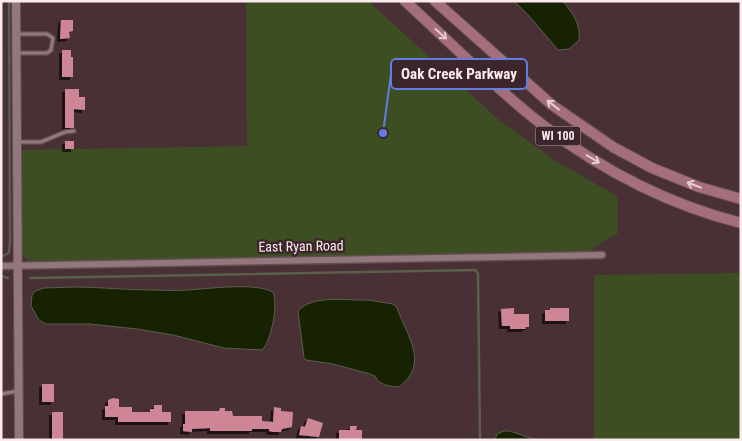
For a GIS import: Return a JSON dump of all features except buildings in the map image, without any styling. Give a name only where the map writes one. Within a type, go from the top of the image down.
[{"type":"main road","name":"WI 100","points":[[436,1],[552,105],[613,147],[652,168],[698,187],[741,199]]},
{"type":"main road","name":"WI 100","points":[[409,3],[515,102],[576,148],[640,186],[706,214],[741,223]]},
{"type":"street","points":[[16,1],[19,440]]},
{"type":"street","name":"East Ryan Road","points":[[1,266],[602,255]]},
{"type":"lane","points":[[16,34],[47,34],[52,38],[53,42],[51,50],[47,53],[16,53]]},
{"type":"lane","points":[[17,142],[41,142],[65,132],[74,131]]},
{"type":"lane","points":[[1,394],[19,390]]},
{"type":"shaded area","points":[[246,1],[368,1],[499,120],[556,161],[617,196],[618,233],[591,251],[64,261],[28,260],[24,257],[22,248],[21,150],[247,146]]},
{"type":"shaded area","points":[[514,1],[563,1],[577,24],[579,40],[569,49],[558,50]]},
{"type":"shaded area","points":[[741,273],[741,440],[594,440],[594,275]]},
{"type":"shaded area","points":[[255,287],[273,292],[275,305],[269,336],[262,350],[224,348],[173,335],[137,329],[90,324],[46,324],[39,320],[31,306],[32,295],[35,291],[44,288],[182,290]]},
{"type":"shaded area","points":[[321,300],[368,300],[393,304],[397,308],[410,339],[415,359],[413,369],[408,378],[399,387],[382,384],[375,376],[370,374],[304,358],[298,311],[312,302]]},
{"type":"shaded area","points":[[510,431],[536,440],[495,440],[497,434]]},
{"type":"waterway","points":[[1,257],[9,253],[10,240],[9,1]]},
{"type":"waterway","points":[[30,278],[476,270],[478,274],[480,440]]},
{"type":"waterway","points":[[1,276],[8,278]]},
{"type":"place","name":"Oak Creek Parkway","points":[[383,133]]}]
